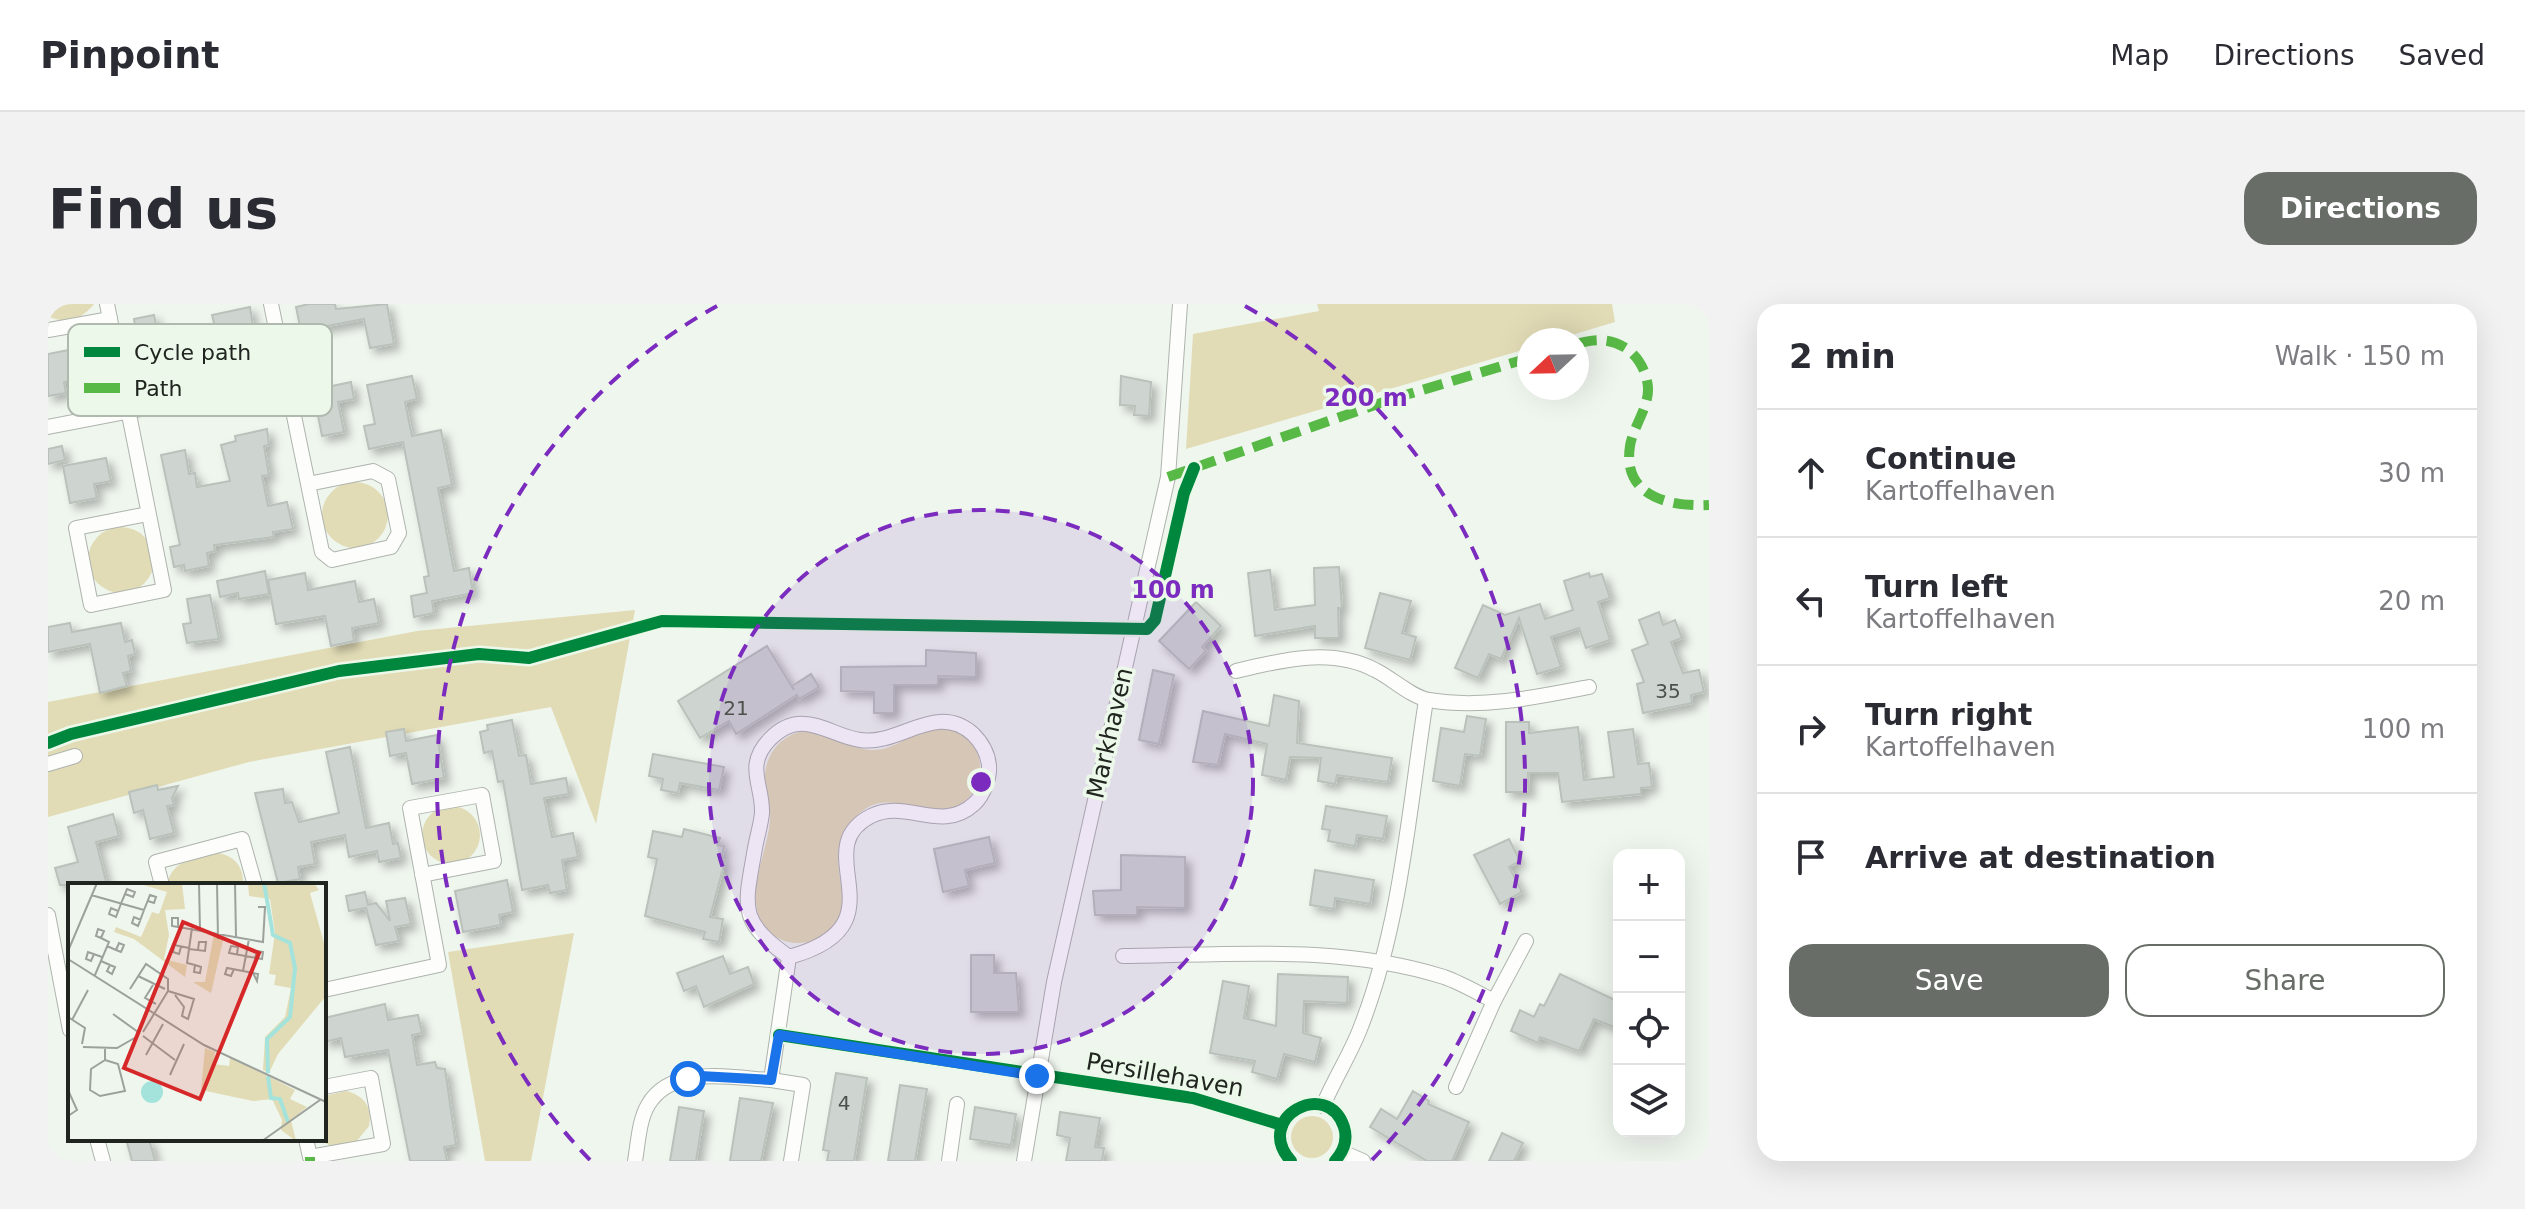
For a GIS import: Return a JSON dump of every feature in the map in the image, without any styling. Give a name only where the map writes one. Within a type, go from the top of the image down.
[{"type":"street","points":[[271,304],[275,324]]},
{"type":"street","name":"Markhaven","points":[[1024,1161],[1054,982],[1168,477],[1180,304]]},
{"type":"street","points":[[48,330],[108,311]]},
{"type":"street","points":[[48,427],[102,416]]},
{"type":"street","points":[[128,416],[164,590],[91,605],[76,528],[148,514]]},
{"type":"street","points":[[293,416],[322,552],[332,560],[391,547],[399,533],[388,479],[373,471],[308,484]]},
{"type":"street","points":[[1236,671],[1280,660],[1327,656],[1372,668],[1426,700],[1526,700],[1589,687]]},
{"type":"street","points":[[1323,1106],[1360,1029],[1381,961],[1395,900],[1426,700]]},
{"type":"street","points":[[930,721],[948,721],[968,731],[985,749],[990,768],[975,803],[955,816],[936,818],[904,810],[870,816],[855,829],[847,842],[845,862],[852,901],[848,920],[835,937],[811,951],[789,957],[760,936],[750,920],[747,898],[762,810],[755,772],[770,739],[782,730],[810,723],[822,724],[855,739],[879,742],[930,721]]},
{"type":"street","points":[[48,764],[75,756]]},
{"type":"street","points":[[326,990],[439,965],[422,875],[410,808],[482,795],[494,861],[422,875]]},
{"type":"street","points":[[161,883],[156,862],[242,839],[254,883]]},
{"type":"street","points":[[48,915],[52,963],[68,1023]]},
{"type":"street","points":[[1456,1087],[1494,1001],[1526,941]]},
{"type":"street","points":[[1123,956],[1330,955],[1381,961],[1447,978],[1494,1001]]},
{"type":"street","points":[[771,1080],[789,957]]},
{"type":"street","name":"Persillehaven","points":[[779,1035],[1193,1098],[1282,1125]]},
{"type":"street","points":[[635,1161],[647,1106],[661,1091],[700,1076],[803,1085],[791,1161]]},
{"type":"street","points":[[306,1141],[310,1157],[383,1144],[371,1078],[326,1087]]},
{"type":"street","points":[[949,1161],[957,1104]]},
{"type":"street","points":[[1291,1161],[1280,1141],[1282,1125],[1296,1109],[1309,1104],[1323,1106],[1337,1114],[1345,1128],[1339,1157],[1363,1161]]},
{"type":"street","points":[[98,1141],[103,1161]]},
{"type":"shaded area","points":[[48,304],[94,304],[79,317],[61,320],[48,316]]},
{"type":"shaded area","points":[[1317,304],[1612,304],[1615,322],[1589,330],[1517,328],[1517,352],[1186,449],[1193,334],[1319,311]]},
{"type":"shaded area","points":[[355,482],[378,492],[388,515],[378,538],[355,548],[332,538],[322,515],[332,492]]},
{"type":"shaded area","points":[[121,527],[134,530],[144,537],[151,547],[154,560],[151,573],[144,583],[134,590],[121,593],[108,590],[98,583],[91,573],[88,560],[91,547],[98,537],[108,530]]},
{"type":"shaded area","points":[[635,610],[596,824],[551,707],[249,762],[48,817],[48,702],[417,631]]},
{"type":"shaded area","points":[[933,727],[959,733],[977,751],[980,761],[978,782],[967,799],[948,809],[922,809],[885,803],[861,812],[841,839],[838,853],[842,906],[832,929],[809,942],[797,943],[775,936],[760,918],[756,894],[770,820],[765,774],[776,747],[786,738],[808,731],[861,748],[881,749]]},
{"type":"shaded area","points":[[451,806],[472,814],[480,835],[472,856],[451,864],[430,856],[422,835],[430,814]]},
{"type":"shaded area","points":[[218,853],[229,857],[237,863],[243,883],[168,883],[174,870],[194,858]]},
{"type":"shaded area","points":[[574,933],[531,1161],[485,1161],[448,952]]},
{"type":"shaded area","points":[[346,1091],[366,1103],[370,1114],[369,1126],[356,1142],[333,1147],[321,1141],[326,1141],[326,1096]]},
{"type":"shaded area","points":[[1312,1116],[1327,1122],[1333,1137],[1327,1152],[1312,1158],[1297,1152],[1291,1137],[1297,1122]]},
{"type":"building","points":[[335,304],[336,309],[387,304],[394,344],[370,348],[364,319],[332,325],[300,324],[296,307]]},
{"type":"building","points":[[250,307],[252,324],[214,324],[212,315]]},
{"type":"building","points":[[154,315],[156,324],[135,324],[134,319]]},
{"type":"building","points":[[68,350],[68,381],[64,382],[66,393],[48,396],[48,354]]},
{"type":"building","points":[[412,376],[417,399],[405,402],[412,436],[441,430],[452,485],[438,488],[454,571],[469,568],[473,593],[432,601],[434,613],[414,617],[411,596],[427,593],[424,577],[429,576],[403,442],[369,449],[364,426],[375,424],[367,385]]},
{"type":"building","points":[[1121,376],[1151,382],[1149,416],[1134,415],[1135,406],[1120,405]]},
{"type":"building","points":[[351,382],[354,399],[338,402],[344,432],[322,436],[318,416],[332,416],[332,386]]},
{"type":"building","points":[[267,429],[269,445],[264,446],[269,475],[262,476],[268,506],[287,502],[293,529],[273,532],[274,537],[214,545],[215,551],[207,553],[209,566],[185,571],[184,565],[174,567],[170,547],[180,545],[161,455],[185,450],[189,474],[195,473],[197,487],[230,481],[221,445],[236,441],[235,436]]},
{"type":"building","points":[[62,446],[65,460],[48,464],[48,449]]},
{"type":"building","points":[[106,458],[111,481],[94,484],[97,498],[70,503],[63,466]]},
{"type":"building","points":[[1339,567],[1342,608],[1338,608],[1339,638],[1315,638],[1315,626],[1255,636],[1248,573],[1270,570],[1275,610],[1315,605],[1314,568]]},
{"type":"building","points":[[265,571],[269,594],[239,599],[238,593],[220,597],[217,581]]},
{"type":"building","points":[[305,573],[308,590],[355,581],[359,602],[374,599],[379,623],[352,628],[354,641],[331,646],[325,616],[276,624],[268,580]]},
{"type":"building","points":[[1589,573],[1590,577],[1602,574],[1610,598],[1598,602],[1610,640],[1586,648],[1579,628],[1551,637],[1561,667],[1537,674],[1519,618],[1501,659],[1489,654],[1478,678],[1455,668],[1483,605],[1505,615],[1540,604],[1545,619],[1573,610],[1564,581]]},
{"type":"building","points":[[1380,593],[1411,601],[1402,633],[1416,637],[1410,660],[1365,648]]},
{"type":"building","points":[[210,595],[219,639],[187,643],[183,624],[191,623],[187,599]]},
{"type":"building","points":[[1196,602],[1221,626],[1202,647],[1206,651],[1189,669],[1159,641]]},
{"type":"building","points":[[1659,612],[1663,625],[1675,620],[1682,638],[1671,642],[1683,673],[1699,670],[1704,692],[1691,695],[1692,703],[1643,713],[1637,684],[1644,682],[1632,650],[1648,644],[1639,620]]},
{"type":"building","points":[[70,623],[72,632],[121,623],[125,642],[132,640],[135,654],[128,656],[131,671],[123,673],[127,686],[100,693],[90,644],[48,652],[48,627]]},
{"type":"building","points":[[767,646],[794,690],[792,686],[811,674],[819,687],[799,699],[797,695],[736,734],[729,721],[700,738],[678,701]]},
{"type":"building","points":[[926,650],[976,653],[976,677],[938,676],[938,685],[894,685],[894,713],[874,713],[874,692],[841,691],[841,667],[926,666]]},
{"type":"building","points":[[1153,670],[1174,675],[1159,744],[1139,740]]},
{"type":"building","points":[[1274,695],[1299,701],[1297,743],[1392,758],[1388,782],[1337,775],[1335,784],[1318,781],[1321,758],[1290,757],[1286,780],[1262,775],[1267,744],[1225,734],[1218,765],[1193,762],[1203,711],[1269,726]]},
{"type":"building","points":[[1467,716],[1486,719],[1480,756],[1465,754],[1460,786],[1433,781],[1441,728],[1464,732]]},
{"type":"building","points":[[512,720],[519,756],[526,755],[531,784],[566,778],[569,794],[544,798],[552,837],[573,833],[578,857],[562,860],[567,890],[550,893],[548,885],[522,890],[503,781],[498,782],[492,751],[484,753],[480,732],[488,730],[487,725]]},
{"type":"building","points":[[1506,722],[1529,722],[1529,733],[1578,727],[1584,780],[1614,777],[1608,732],[1633,729],[1638,764],[1649,763],[1652,787],[1641,788],[1641,794],[1562,802],[1558,773],[1528,773],[1529,792],[1506,792]]},
{"type":"building","points":[[404,729],[406,741],[437,735],[444,778],[412,784],[406,753],[390,756],[386,732]]},
{"type":"building","points":[[350,747],[366,828],[389,823],[393,844],[398,843],[401,858],[379,862],[377,851],[349,857],[345,835],[311,842],[315,864],[298,867],[300,879],[278,883],[255,793],[283,789],[285,803],[292,802],[299,822],[339,813],[326,752]]},
{"type":"building","points":[[653,754],[724,767],[719,790],[680,783],[678,793],[661,790],[663,779],[649,776]]},
{"type":"building","points":[[157,785],[158,790],[178,786],[172,798],[174,805],[167,806],[174,833],[150,839],[143,810],[134,813],[129,792]]},
{"type":"building","points":[[1326,806],[1387,816],[1383,839],[1357,835],[1355,846],[1328,841],[1330,830],[1322,829]]},
{"type":"building","points":[[113,814],[119,836],[96,842],[106,883],[60,885],[55,868],[78,862],[68,827]]},
{"type":"building","points":[[684,829],[720,838],[718,845],[724,846],[721,860],[725,861],[710,917],[723,919],[719,942],[703,939],[705,932],[645,916],[657,859],[648,857],[653,831],[682,837]]},
{"type":"building","points":[[989,837],[995,863],[965,870],[969,886],[943,892],[934,849]]},
{"type":"building","points":[[1509,839],[1520,861],[1509,867],[1522,892],[1500,904],[1474,855]]},
{"type":"building","points":[[1121,855],[1185,857],[1185,908],[1137,907],[1137,915],[1095,915],[1093,891],[1121,890]]},
{"type":"building","points":[[1315,870],[1374,880],[1370,904],[1335,898],[1334,909],[1310,905]]},
{"type":"building","points":[[507,880],[513,912],[499,915],[501,925],[463,932],[455,891]]},
{"type":"building","points":[[365,892],[368,905],[376,903],[390,921],[386,901],[405,898],[411,924],[395,927],[399,941],[376,945],[366,908],[349,911],[346,896]]},
{"type":"building","points":[[971,955],[994,955],[994,973],[1016,973],[1019,1012],[971,1012]]},
{"type":"building","points":[[723,956],[730,974],[748,967],[754,984],[704,1007],[696,986],[684,991],[677,973]]},
{"type":"building","points":[[1278,974],[1348,977],[1347,1003],[1304,1001],[1303,1033],[1321,1038],[1315,1062],[1284,1054],[1277,1079],[1252,1072],[1255,1061],[1210,1053],[1223,981],[1249,986],[1244,1018],[1276,1026]]},
{"type":"building","points":[[1560,974],[1613,999],[1613,1027],[1594,1019],[1579,1051],[1540,1037],[1538,1043],[1511,1031],[1520,1010],[1534,1017],[1540,1004],[1544,1006]]},
{"type":"building","points":[[385,1004],[388,1020],[418,1015],[422,1033],[412,1035],[417,1065],[435,1062],[437,1068],[445,1069],[456,1145],[444,1147],[447,1161],[410,1161],[388,1050],[345,1057],[341,1038],[326,1042],[326,1018]]},
{"type":"building","points":[[836,1073],[867,1078],[854,1161],[827,1161],[829,1151],[823,1150]]},
{"type":"building","points":[[900,1085],[927,1089],[915,1161],[888,1161]]},
{"type":"building","points":[[1413,1091],[1429,1101],[1428,1104],[1469,1122],[1452,1161],[1427,1161],[1370,1127],[1381,1109],[1397,1119]]},
{"type":"building","points":[[740,1098],[773,1103],[761,1161],[730,1161]]},
{"type":"building","points":[[679,1107],[704,1111],[696,1161],[670,1161]]},
{"type":"building","points":[[975,1107],[1016,1114],[1011,1145],[970,1139]]},
{"type":"building","points":[[1060,1112],[1100,1118],[1095,1147],[1104,1148],[1102,1161],[1066,1161],[1070,1138],[1057,1135]]},
{"type":"building","points":[[1502,1133],[1523,1143],[1514,1161],[1489,1161]]},
{"type":"building","points":[[127,1141],[150,1141],[155,1161],[132,1161]]},
{"type":"marked path","points":[[1589,341],[1618,344],[1629,350],[1644,370],[1648,395],[1630,446],[1629,463],[1633,477],[1641,488],[1665,501],[1709,505]]},
{"type":"marked path","points":[[1168,477],[1392,399],[1517,362]]},
{"type":"cycle path","points":[[48,743],[71,734],[339,671],[479,654],[529,658],[662,621],[1147,629],[1155,620],[1184,493],[1194,468]]},
{"type":"cycle path","points":[[779,1035],[1193,1098],[1282,1125]]},
{"type":"cycle path","points":[[1291,1161],[1281,1145],[1281,1131],[1286,1118],[1310,1104],[1323,1105],[1336,1112],[1344,1127],[1344,1145],[1335,1161]]},
{"type":"route","points":[[688,1079],[700,1076],[771,1080],[779,1035],[1037,1076]]}]
